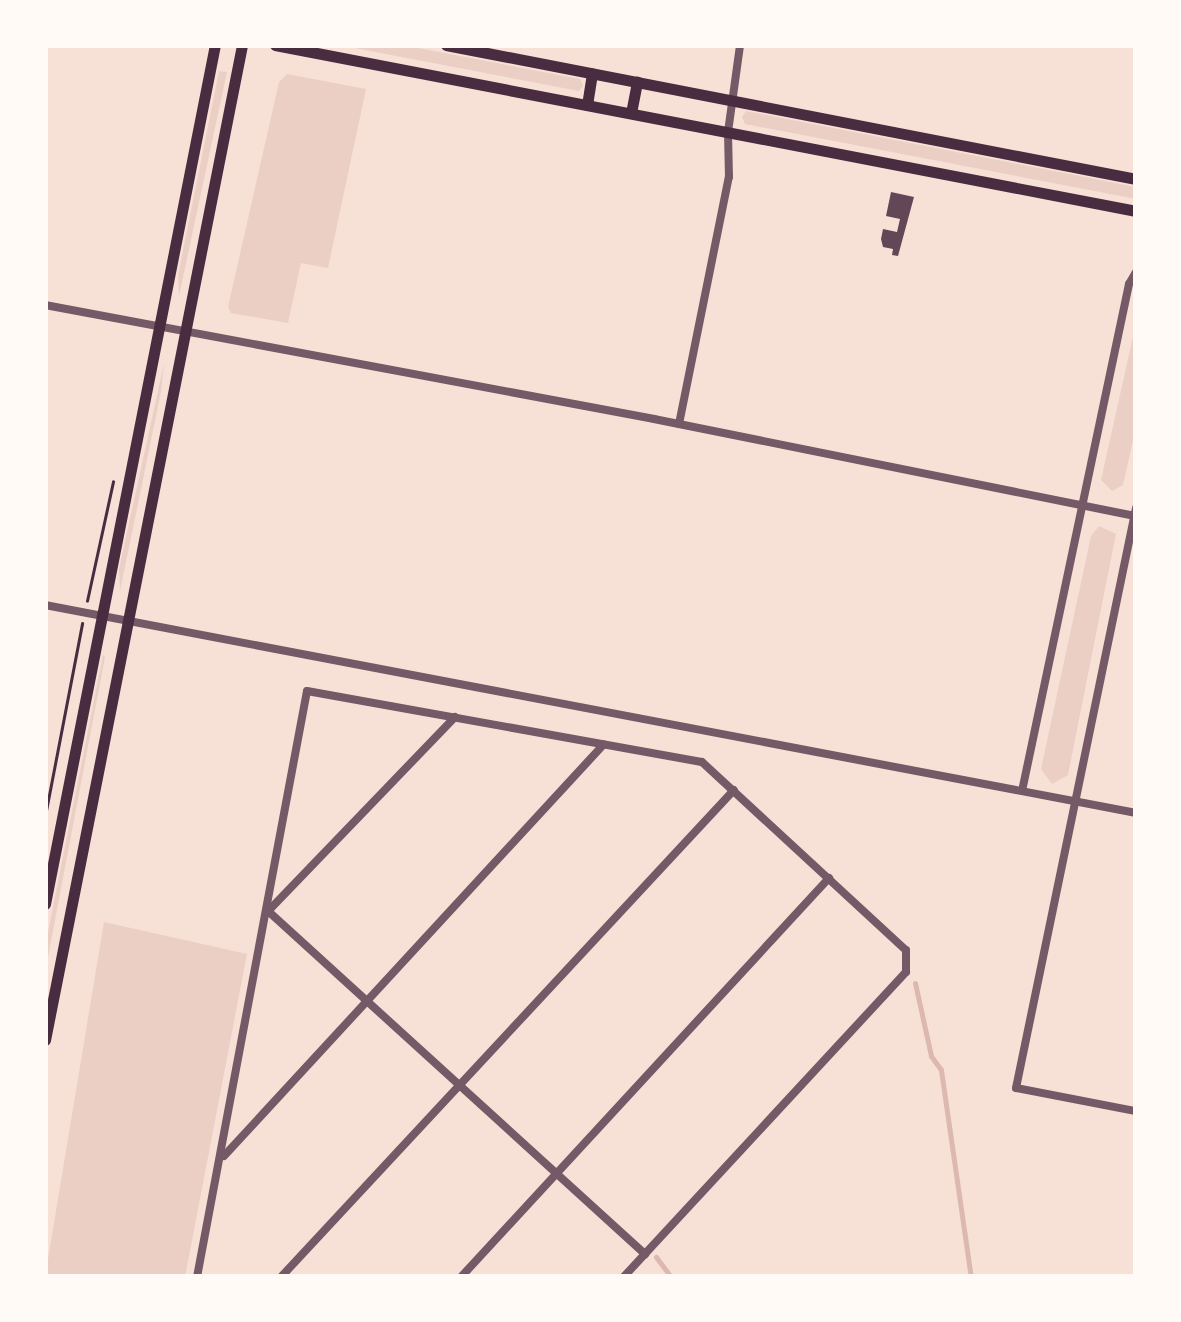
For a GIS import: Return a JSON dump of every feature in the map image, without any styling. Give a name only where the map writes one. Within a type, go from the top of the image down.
[{"type":"main road","points":[[45,904],[215,45]]},
{"type":"main road","points":[[45,1040],[242,45]]},
{"type":"main road","points":[[276,45],[1136,210]]},
{"type":"main road","points":[[446,45],[1136,179]]},
{"type":"main road","points":[[586,105],[592,74]]},
{"type":"main road","points":[[631,114],[637,82]]},
{"type":"street","points":[[679,424],[729,177],[728,132],[740,45]]},
{"type":"street","points":[[1022,791],[1129,284],[1136,272]]},
{"type":"street","points":[[45,304],[1135,514],[1016,1088],[1136,1111]]},
{"type":"street","points":[[45,605],[1136,813]]},
{"type":"street","points":[[197,1277],[307,691],[702,762],[906,950],[906,972],[624,1277]]},
{"type":"street","points":[[268,912],[455,717]]},
{"type":"street","points":[[222,1157],[604,744]]},
{"type":"street","points":[[281,1277],[462,1087],[734,790]]},
{"type":"street","points":[[462,1277],[829,878]]},
{"type":"street","points":[[268,912],[645,1254]]},
{"type":"shaded area","points":[[339,45],[403,45],[580,79],[583,86],[579,91]]},
{"type":"shaded area","points":[[219,71],[227,72],[179,296],[178,275]]},
{"type":"shaded area","points":[[287,74],[366,89],[328,268],[301,263],[288,323],[231,313],[228,307],[279,82]]},
{"type":"shaded area","points":[[746,111],[1136,187],[1136,199],[745,124],[742,117]]},
{"type":"shaded area","points":[[1136,323],[1136,427],[1123,485],[1112,491],[1101,480]]},
{"type":"shaded area","points":[[164,363],[161,392],[120,591],[119,569]]},
{"type":"shaded area","points":[[1099,526],[1116,534],[1068,775],[1052,784],[1041,769],[1091,536]]},
{"type":"shaded area","points":[[105,657],[45,973],[45,947]]},
{"type":"shaded area","points":[[104,922],[247,954],[185,1277],[45,1277]]},
{"type":"building","points":[[891,192],[914,197],[898,256],[892,255],[893,249],[883,247],[881,239],[883,229],[897,232],[900,219],[886,216]]},
{"type":"waterway","points":[[915,983],[931,1056],[941,1070],[971,1277]]},
{"type":"waterway","points":[[656,1257],[671,1277]]}]
